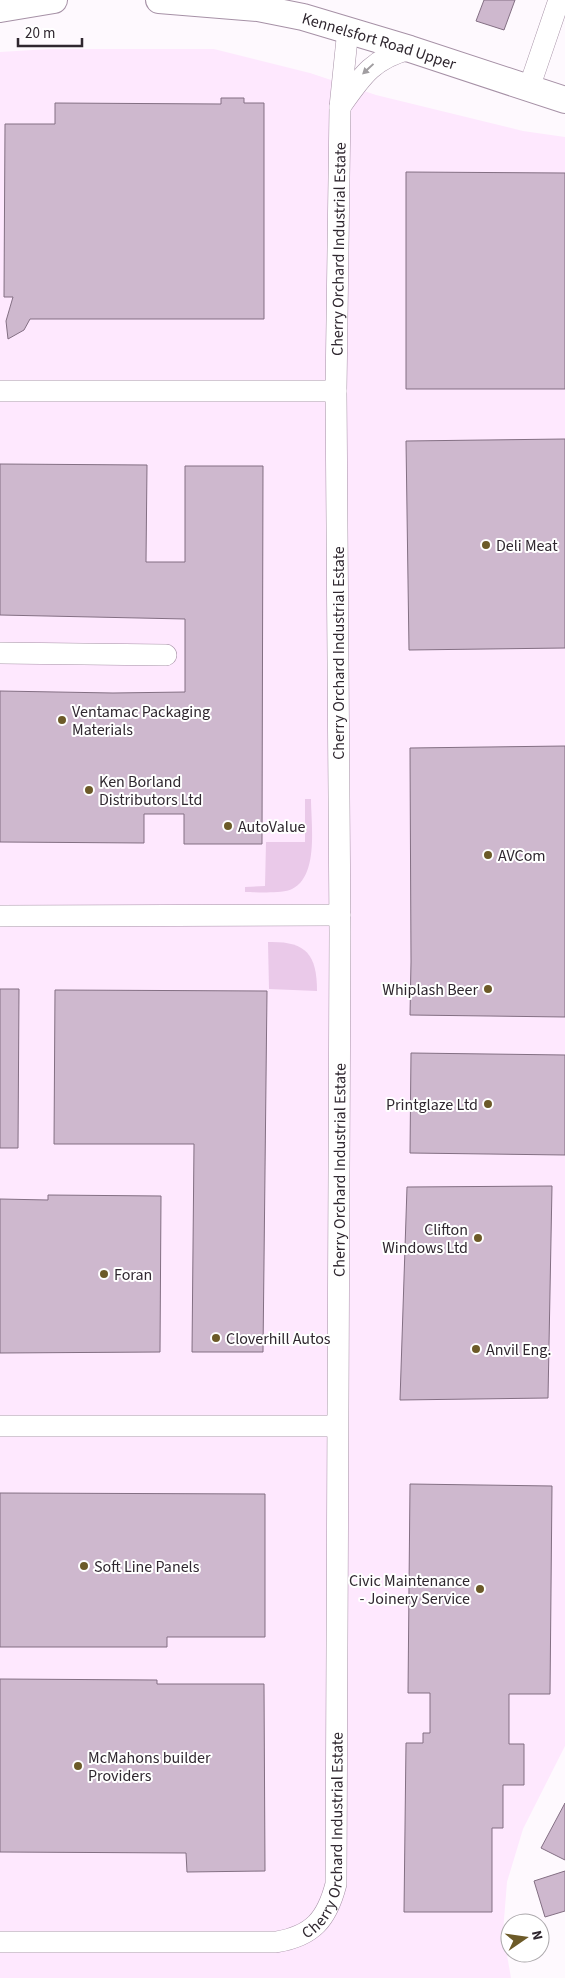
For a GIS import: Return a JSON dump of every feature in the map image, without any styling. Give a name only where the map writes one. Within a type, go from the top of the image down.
[{"type":"street","points":[[6,5],[54,0]]},
{"type":"street","name":"Kennelsfort Road Upper","points":[[159,0],[258,8],[303,17],[348,29],[565,100]]},
{"type":"street","points":[[529,88],[560,0]]},
{"type":"street","name":"Cherry Orchard Industrial Estate","points":[[0,1942],[276,1942],[290,1940],[304,1934],[325,1915],[332,1901],[336,1884],[340,915],[336,391],[340,107],[348,29]]},
{"type":"street","points":[[340,107],[362,75],[372,65],[382,59],[410,49]]},
{"type":"street","points":[[0,391],[336,391]]},
{"type":"street","points":[[0,653],[166,654]]},
{"type":"street","points":[[0,916],[340,915]]},
{"type":"street","points":[[0,1426],[337,1426]]},
{"type":"shaded area","points":[[49,49],[214,49],[310,73],[376,95],[523,131],[565,137],[565,1746],[523,1829],[507,1882],[505,1913],[500,1913],[500,1963],[508,1963],[511,1978],[0,1978],[0,52]]},
{"type":"shaded area","points":[[305,799],[311,799],[312,848],[310,861],[301,882],[288,891],[245,892],[245,887],[265,886],[266,842],[305,842]]},
{"type":"shaded area","points":[[268,942],[291,944],[300,947],[306,952],[315,967],[317,991],[269,989]]},
{"type":"building","points":[[484,0],[515,0],[504,30],[476,21]]},
{"type":"building","points":[[221,98],[244,98],[244,103],[264,103],[264,319],[30,319],[24,330],[8,339],[6,321],[13,297],[4,297],[5,124],[55,124],[55,103],[221,104]]},
{"type":"building","points":[[406,172],[565,173],[565,389],[406,389]]},
{"type":"building","name":"Deli Meat","points":[[565,439],[565,648],[409,650],[406,441]]},
{"type":"building","points":[[0,464],[147,465],[146,562],[185,562],[185,466],[263,466],[262,844],[184,844],[184,814],[144,814],[144,843],[0,842],[0,691],[185,692],[185,619],[0,615]]},
{"type":"building","name":"AVCom","points":[[565,746],[565,1017],[410,1015],[410,748]]},
{"type":"building","points":[[0,989],[19,989],[18,1148],[0,1148]]},
{"type":"building","points":[[55,990],[267,991],[263,1352],[192,1352],[194,1144],[54,1144]]},
{"type":"building","name":"Printglaze Ltd","points":[[411,1053],[565,1055],[565,1155],[410,1153]]},
{"type":"building","points":[[552,1186],[548,1398],[400,1400],[407,1187]]},
{"type":"building","name":"Foran","points":[[48,1195],[161,1196],[160,1352],[0,1353],[0,1199],[48,1200]]},
{"type":"building","points":[[410,1484],[552,1486],[550,1694],[509,1694],[509,1744],[524,1744],[524,1785],[503,1785],[503,1828],[492,1828],[492,1912],[404,1912],[406,1743],[423,1743],[423,1733],[430,1733],[430,1693],[408,1693]]},
{"type":"building","name":"Soft Line Panels","points":[[0,1493],[265,1494],[265,1637],[167,1637],[167,1647],[0,1647]]},
{"type":"building","points":[[0,1679],[157,1680],[157,1684],[264,1684],[265,1871],[187,1872],[186,1853],[0,1852]]},
{"type":"building","points":[[565,1803],[565,1860],[541,1848]]},
{"type":"building","points":[[565,1871],[565,1911],[550,1916],[550,1913],[544,1913],[534,1881]]},
{"type":"place","name":"Deli Meat","points":[[486,545]]},
{"type":"place","name":"Ventamac Packaging Materials","points":[[62,720]]},
{"type":"place","name":"Ken Borland Distributors Ltd","points":[[89,790]]},
{"type":"place","name":"AutoValue","points":[[228,826]]},
{"type":"place","name":"AVCom","points":[[488,855]]},
{"type":"place","name":"Whiplash Beer","points":[[488,989]]},
{"type":"place","name":"Printglaze Ltd","points":[[488,1104]]},
{"type":"place","name":"Clifton Windows Ltd","points":[[478,1238]]},
{"type":"place","name":"Foran","points":[[104,1274]]},
{"type":"place","name":"Cloverhill Autos","points":[[216,1338]]},
{"type":"place","name":"Anvil Eng.","points":[[476,1349]]},
{"type":"place","name":"Soft Line Panels","points":[[84,1566]]},
{"type":"place","name":"Civic Maintenance - Joinery Service","points":[[480,1589]]},
{"type":"place","name":"McMahons builder Providers","points":[[78,1766]]}]
